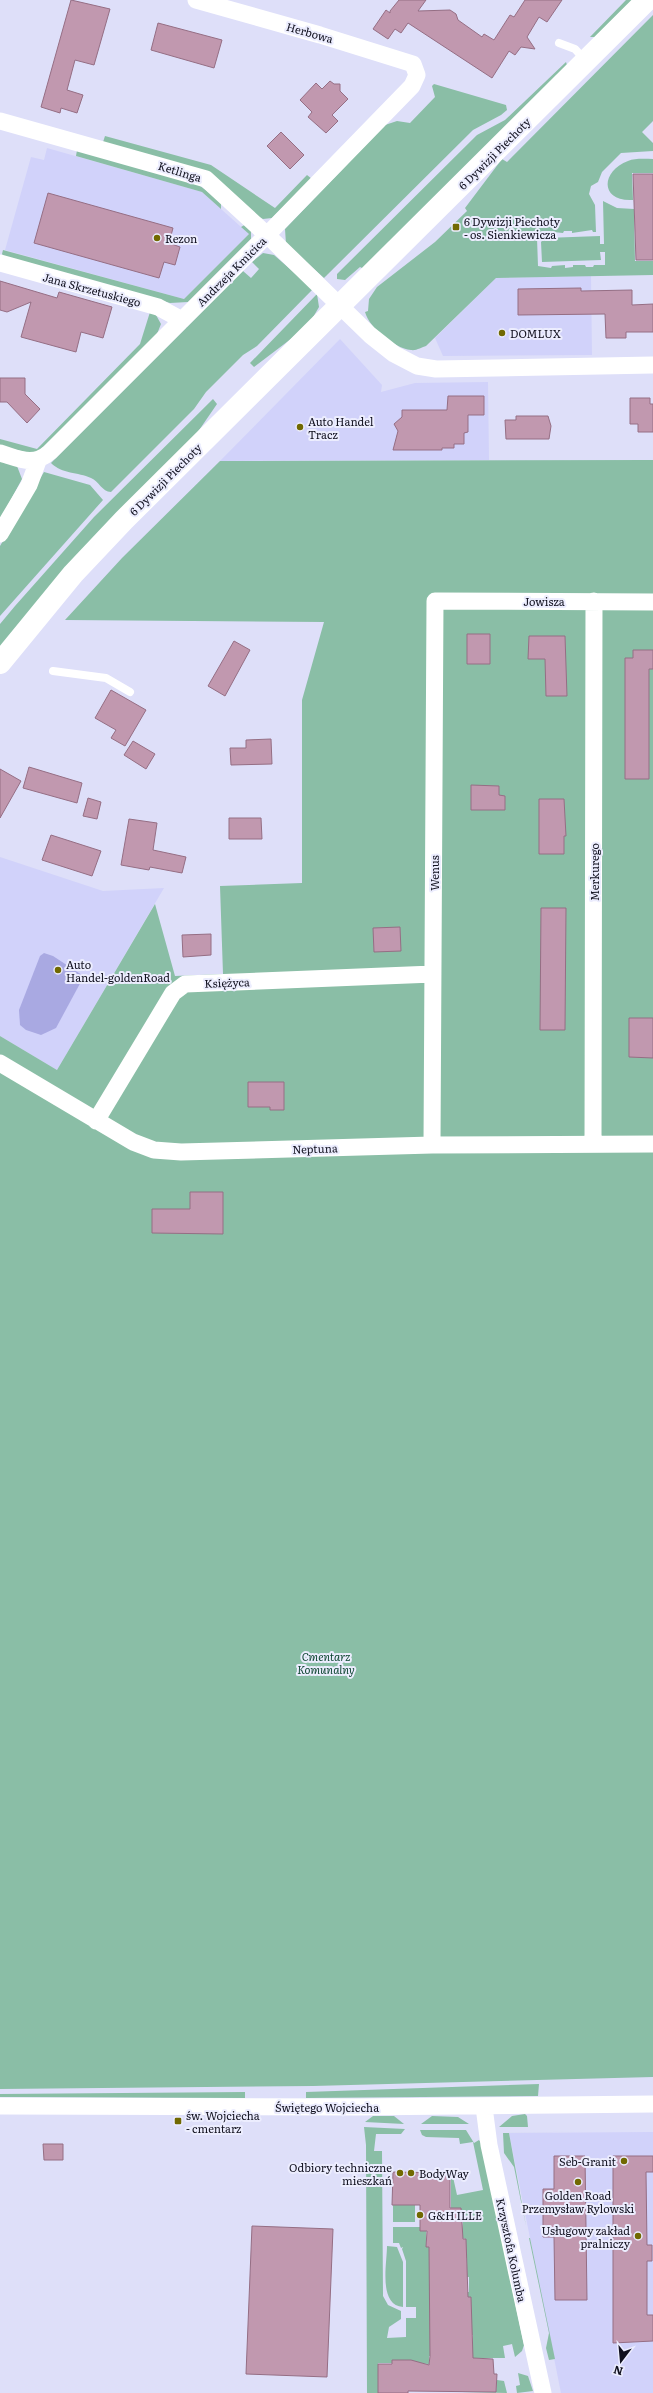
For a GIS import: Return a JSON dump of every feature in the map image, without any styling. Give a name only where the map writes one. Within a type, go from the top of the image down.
[{"type":"street","name":"Herbowa","points":[[196,0],[320,35],[413,64],[417,75]]},
{"type":"street","name":"6 Dywizji Piechoty","points":[[0,663],[73,574],[124,520],[587,62],[647,0]]},
{"type":"street","name":"Andrzeja Kmicica","points":[[38,461],[50,452],[267,235],[412,86],[417,75]]},
{"type":"street","name":"Ketlinga","points":[[0,121],[197,175],[214,185],[341,305]]},
{"type":"street","name":"Jana Skrzetuskiego","points":[[0,263],[158,306],[182,320]]},
{"type":"street","points":[[341,305],[375,339],[394,354],[417,366],[436,369],[653,366]]},
{"type":"street","points":[[0,453],[26,460],[38,461],[29,485],[0,534]]},
{"type":"street","name":"Jowisza","points":[[435,601],[653,602]]},
{"type":"street","name":"Wenus","points":[[432,1145],[435,601]]},
{"type":"street","name":"Merkurego","points":[[594,601],[594,1144]]},
{"type":"street","name":"Księżyca","points":[[96,1121],[173,993],[185,984],[433,974]]},
{"type":"street","name":"Neptuna","points":[[0,1063],[133,1142],[161,1150],[181,1152],[432,1145],[653,1144]]},
{"type":"street","name":"Świętego Wojciecha","points":[[0,2106],[484,2107],[653,2104]]},
{"type":"street","name":"Krzysztofa Kolumba","points":[[484,2107],[489,2145],[543,2393]]},
{"type":"lane","points":[[559,43],[575,49],[587,62]]},
{"type":"lane","points":[[53,671],[106,678],[130,692]]},
{"type":"shaded area","points":[[47,148],[202,192],[249,234],[184,299],[5,250],[31,157],[44,160]]},
{"type":"shaded area","points":[[591,276],[592,355],[443,356],[435,338],[496,278]]},
{"type":"shaded area","points":[[340,339],[382,385],[381,392],[415,383],[488,382],[489,460],[220,461]]},
{"type":"shaded area","name":"Auto Handel-goldenRoad","points":[[0,857],[103,891],[164,888],[57,1070],[0,1036]]},
{"type":"shaded area","points":[[44,953],[53,956],[82,975],[83,978],[56,1028],[41,1035],[26,1030],[20,1025],[19,1010],[40,956]]},
{"type":"shaded area","points":[[653,2132],[653,2393],[561,2393],[509,2133]]},
{"type":"green space","points":[[626,0],[635,0],[599,37],[590,37]]},
{"type":"green space","points":[[653,15],[653,121],[642,132],[653,143],[653,151],[621,153],[602,172],[598,182],[591,186],[589,194],[595,205],[596,232],[593,232],[592,230],[572,233],[572,231],[564,231],[563,233],[543,231],[537,238],[538,266],[551,268],[552,266],[565,265],[565,268],[573,267],[573,265],[593,267],[594,265],[605,265],[605,252],[600,252],[601,260],[542,262],[541,242],[545,238],[600,236],[600,244],[604,244],[603,201],[617,208],[634,209],[635,261],[653,261],[653,275],[496,278],[426,346],[411,350],[397,346],[390,342],[372,325],[365,312],[368,311],[369,299],[377,287],[435,242],[467,211],[465,208],[502,159],[507,162]]},
{"type":"green space","points":[[566,62],[568,68],[364,269],[360,267],[345,280],[337,279],[337,274],[477,135],[505,120]]},
{"type":"green space","points":[[434,84],[506,105],[507,110],[501,115],[473,130],[324,278],[286,244],[285,229],[385,125],[397,121],[410,123],[435,97],[432,86]]},
{"type":"green space","points":[[105,136],[211,165],[275,208],[307,175],[312,179],[272,218],[263,219],[257,216],[217,179],[103,142]]},
{"type":"green space","points":[[77,150],[196,183],[221,201],[221,209],[202,192],[76,156]]},
{"type":"green space","points":[[634,159],[653,159],[653,173],[632,173],[633,200],[622,199],[614,196],[609,191],[609,178],[619,166]]},
{"type":"green space","points":[[246,224],[251,231],[251,239],[188,302],[170,303],[4,258],[2,254],[3,250],[184,299],[249,234],[241,227]]},
{"type":"green space","points":[[263,253],[274,255],[313,289],[257,346],[243,355],[206,392],[194,409],[111,492],[105,490],[94,479],[55,467],[51,463],[243,271],[251,278],[259,269],[252,262]]},
{"type":"green space","points":[[317,294],[319,307],[308,326],[254,367],[250,363]]},
{"type":"green space","points":[[150,312],[156,315],[161,324],[155,339],[38,452],[25,452],[0,446],[0,439],[37,449],[140,344]]},
{"type":"green space","points":[[213,399],[217,404],[193,439],[0,648],[0,624],[15,606],[94,517]]},
{"type":"green space","points":[[0,460],[17,466],[22,479],[0,520]]},
{"type":"green space","name":"Cmentarz Komunalny","points":[[653,460],[653,2077],[313,2086],[0,2089],[0,1036],[57,1070],[155,904],[175,976],[223,974],[220,886],[302,883],[302,700],[324,622],[65,620],[122,558],[220,461]]},
{"type":"green space","points":[[44,472],[90,485],[103,500],[0,616],[0,546]]},
{"type":"green space","points":[[539,2084],[538,2096],[306,2098],[306,2092]]},
{"type":"green space","points":[[245,2092],[245,2098],[0,2097],[0,2094]]},
{"type":"green space","points":[[525,2114],[527,2116],[528,2127],[499,2127],[512,2116]]},
{"type":"green space","points":[[373,2116],[394,2116],[404,2124],[365,2122]]},
{"type":"green space","points":[[432,2116],[458,2117],[469,2124],[421,2124]]},
{"type":"green space","points":[[364,2127],[405,2129],[401,2134],[376,2134],[374,2151],[382,2151],[383,2296],[388,2305],[401,2311],[401,2319],[389,2327],[387,2338],[406,2337],[406,2318],[416,2318],[416,2307],[406,2307],[406,2261],[402,2249],[403,2247],[401,2248],[399,2243],[393,2243],[393,2227],[420,2227],[420,2231],[426,2231],[426,2247],[430,2247],[430,2330],[433,2356],[429,2356],[429,2364],[412,2363],[411,2360],[393,2360],[392,2363],[378,2363],[378,2393],[367,2393],[366,2145]]},
{"type":"green space","points":[[420,2130],[466,2130],[474,2143],[479,2140],[481,2143],[524,2345],[522,2351],[515,2357],[512,2344],[503,2346],[505,2358],[469,2358],[472,2350],[473,2335],[468,2335],[470,2297],[466,2297],[466,2292],[469,2292],[469,2277],[464,2277],[467,2272],[467,2258],[463,2258],[466,2253],[466,2239],[462,2238],[463,2216],[451,2208],[451,2168],[457,2195],[483,2190],[473,2142],[460,2144],[459,2138],[426,2137],[422,2135]]},
{"type":"green space","points":[[596,2131],[509,2133],[526,2226],[514,2167],[504,2153],[503,2133]]},
{"type":"green space","points":[[393,2205],[415,2205],[415,2222],[393,2222]]},
{"type":"green space","points":[[529,2238],[555,2359],[549,2360],[546,2348],[549,2333]]},
{"type":"green space","points":[[387,2246],[397,2247],[403,2262],[403,2307],[395,2305],[387,2292],[385,2273]]},
{"type":"green space","points":[[518,2373],[528,2376],[533,2391],[517,2393],[516,2386],[520,2385]]},
{"type":"green space","points":[[497,2380],[504,2381],[507,2393],[462,2392],[496,2392]]},
{"type":"building","points":[[71,0],[110,9],[94,65],[75,60],[67,90],[83,95],[77,113],[61,108],[60,113],[41,107]]},
{"type":"building","points":[[399,0],[426,0],[418,11],[450,10],[456,14],[458,20],[482,37],[484,34],[494,40],[510,15],[514,17],[525,0],[562,0],[547,22],[539,17],[527,37],[535,49],[521,47],[515,55],[509,51],[492,78],[408,23],[401,33],[395,29],[388,39],[373,29],[386,10],[390,13]]},
{"type":"building","points":[[158,23],[222,40],[214,68],[151,50]]},
{"type":"building","points":[[330,81],[334,84],[340,84],[340,91],[348,99],[332,115],[338,121],[326,133],[308,117],[312,112],[300,100],[316,83],[322,89]]},
{"type":"building","points":[[281,132],[304,155],[290,169],[267,146]]},
{"type":"building","points":[[633,174],[653,174],[653,260],[636,260]]},
{"type":"building","points":[[48,193],[173,228],[169,243],[180,247],[175,265],[164,262],[159,278],[34,243]]},
{"type":"building","points":[[0,281],[57,298],[59,292],[112,307],[103,338],[81,332],[76,352],[21,337],[31,302],[7,312],[0,310]]},
{"type":"building","points":[[581,288],[581,291],[632,290],[632,305],[653,304],[653,332],[626,332],[626,338],[606,338],[605,314],[518,315],[518,289]]},
{"type":"building","points":[[0,378],[25,378],[25,394],[40,409],[27,423],[7,402],[0,402]]},
{"type":"building","points":[[448,396],[484,396],[484,415],[468,415],[468,432],[464,433],[464,444],[454,444],[454,448],[442,448],[442,450],[393,450],[398,431],[394,424],[402,417],[402,410],[447,410]]},
{"type":"building","points":[[630,398],[650,398],[650,404],[653,404],[653,432],[638,432],[638,424],[630,424]]},
{"type":"building","points":[[516,416],[548,416],[551,426],[549,439],[506,439],[505,420],[516,420]]},
{"type":"building","points":[[467,634],[490,634],[490,664],[467,664]]},
{"type":"building","points":[[529,636],[565,636],[567,696],[546,696],[545,659],[528,659]]},
{"type":"building","points":[[234,641],[250,650],[225,696],[208,686]]},
{"type":"building","points":[[633,650],[653,650],[653,669],[649,669],[649,779],[625,779],[625,658],[633,658]]},
{"type":"building","points":[[111,690],[146,710],[125,746],[111,738],[116,730],[95,718]]},
{"type":"building","points":[[271,739],[272,764],[231,765],[230,748],[246,748],[246,740]]},
{"type":"building","points":[[133,741],[155,754],[146,769],[124,755]]},
{"type":"building","points":[[29,767],[82,783],[77,803],[23,788]]},
{"type":"building","points":[[0,769],[21,781],[0,818]]},
{"type":"building","points":[[471,785],[499,786],[499,795],[505,796],[505,810],[471,810]]},
{"type":"building","points":[[88,798],[101,802],[97,819],[83,816]]},
{"type":"building","points":[[539,799],[564,799],[566,836],[564,836],[564,854],[539,854]]},
{"type":"building","points":[[229,818],[261,818],[262,839],[229,839]]},
{"type":"building","points":[[129,819],[157,823],[153,850],[186,857],[182,873],[150,867],[149,870],[121,865]]},
{"type":"building","points":[[51,835],[101,851],[92,876],[42,860]]},
{"type":"building","points":[[541,908],[566,908],[565,1030],[540,1030]]},
{"type":"building","points":[[400,927],[401,951],[374,952],[373,928]]},
{"type":"building","points":[[211,934],[211,955],[183,957],[182,935]]},
{"type":"building","points":[[629,1018],[653,1018],[653,1058],[629,1057]]},
{"type":"building","points":[[248,1082],[284,1082],[284,1110],[270,1110],[270,1107],[248,1107]]},
{"type":"building","points":[[190,1192],[223,1192],[223,1234],[152,1233],[152,1209],[190,1209]]},
{"type":"building","points":[[43,2144],[63,2144],[63,2160],[44,2160]]},
{"type":"building","points":[[554,2156],[585,2156],[587,2300],[555,2300],[554,2237],[543,2237],[543,2189],[554,2189]]},
{"type":"building","points":[[613,2156],[653,2156],[653,2172],[646,2172],[647,2245],[652,2245],[652,2261],[647,2261],[647,2315],[653,2315],[653,2341],[613,2343]]},
{"type":"building","points":[[393,2172],[450,2173],[450,2208],[461,2208],[463,2239],[466,2239],[468,2297],[471,2297],[473,2358],[493,2359],[494,2374],[497,2374],[496,2392],[408,2391],[408,2393],[378,2393],[378,2364],[392,2364],[392,2360],[411,2360],[429,2365],[430,2356],[429,2247],[426,2247],[427,2231],[420,2231],[420,2205],[392,2205]]},
{"type":"building","points":[[252,2226],[333,2229],[327,2377],[246,2374]]},
{"type":"place","name":"6 Dywizji Piechoty - os. Sienkiewicza","points":[[456,227]]},
{"type":"place","name":"Rezon","points":[[157,238]]},
{"type":"place","name":"DOMLUX","points":[[502,333]]},
{"type":"place","name":"Auto Handel Tracz","points":[[300,427]]},
{"type":"place","name":"Auto Handel-goldenRoad","points":[[58,970]]},
{"type":"place","name":"św. Wojciecha - cmentarz","points":[[178,2121]]},
{"type":"place","name":"Seb-Granit","points":[[624,2161]]},
{"type":"place","name":"Odbiory techniczne mieszkań","points":[[400,2173]]},
{"type":"place","name":"BodyWay","points":[[411,2173]]},
{"type":"place","name":"Golden Road Przemysław Rylowski","points":[[578,2182]]},
{"type":"place","name":"G&H ILLE","points":[[420,2215]]},
{"type":"place","name":"Usługowy zakład pralniczy","points":[[638,2236]]}]
